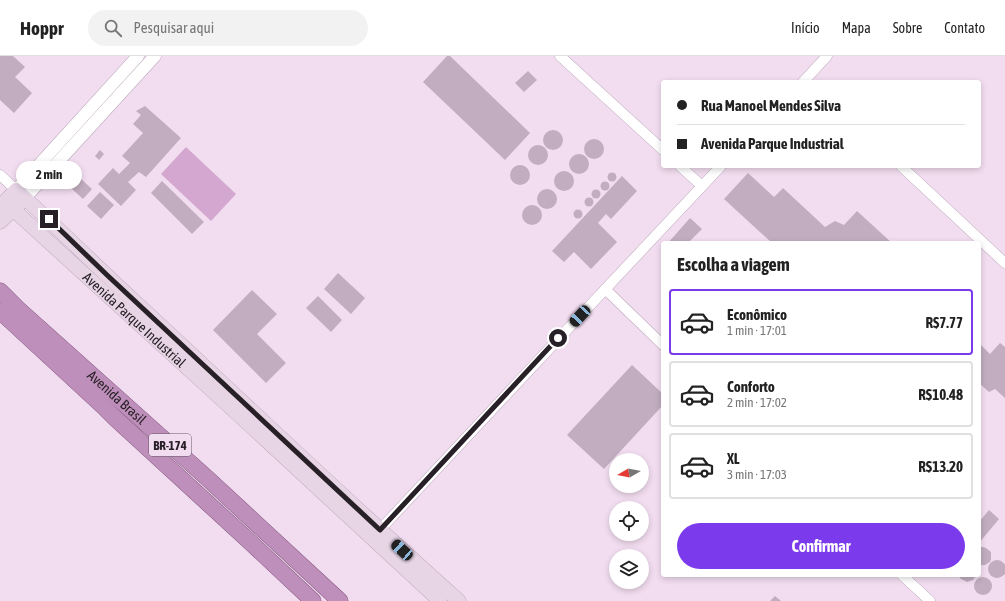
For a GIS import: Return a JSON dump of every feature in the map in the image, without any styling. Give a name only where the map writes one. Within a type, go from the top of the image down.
[{"type":"highway","name":"Avenida Brasil","points":[[0,291],[248,515],[340,601]]},
{"type":"highway","name":"Avenida Brasil","points":[[0,311],[313,601]]},
{"type":"highway","name":"BR-174","points":[[249,541],[264,565],[300,601]]},
{"type":"main road","points":[[0,222],[4,204],[20,194]]},
{"type":"main road","name":"Avenida Parque Industrial","points":[[20,194],[49,219],[146,321]]},
{"type":"main road","name":"Avenida Parque Industrial","points":[[4,204],[146,321],[376,534],[440,601]]},
{"type":"main road","name":"Avenida Parque Industrial","points":[[376,534],[459,601]]},
{"type":"street","points":[[20,194],[138,56]]},
{"type":"street","points":[[20,194],[155,56]]},
{"type":"street","points":[[560,56],[661,148]]},
{"type":"street","points":[[808,80],[827,56]]},
{"type":"street","points":[[125,70],[133,80]]},
{"type":"street","points":[[682,168],[702,186]]},
{"type":"street","points":[[376,534],[719,168]]},
{"type":"street","points":[[903,168],[1005,263]]},
{"type":"street","points":[[0,175],[20,194]]},
{"type":"street","points":[[605,289],[661,343]]},
{"type":"street","points":[[904,577],[930,601]]},
{"type":"shaded area","points":[[186,147],[236,194],[211,221],[161,174]]},
{"type":"building","points":[[0,56],[13,56],[25,67],[15,77],[32,93],[14,113],[0,100]]},
{"type":"building","points":[[447,56],[450,56],[530,133],[505,160],[423,82]]},
{"type":"building","points":[[528,71],[537,80],[524,92],[515,83]]},
{"type":"building","points":[[145,106],[181,138],[146,177],[139,172],[128,182],[136,190],[121,206],[98,184],[113,168],[119,174],[130,163],[122,156],[143,133],[133,124],[141,115],[136,111]]},
{"type":"building","points":[[553,130],[560,133],[563,140],[560,147],[553,150],[546,147],[543,140],[546,133]]},
{"type":"building","points":[[594,139],[601,142],[604,149],[601,156],[594,159],[587,156],[584,149],[587,142]]},
{"type":"building","points":[[538,145],[545,148],[548,155],[545,162],[538,165],[531,162],[528,155],[531,148]]},
{"type":"building","points":[[100,150],[104,154],[99,160],[95,156]]},
{"type":"building","points":[[579,154],[586,157],[589,164],[586,171],[579,174],[572,171],[569,164],[572,157]]},
{"type":"building","points":[[520,165],[527,168],[530,175],[527,182],[520,185],[513,182],[510,175],[513,168]]},
{"type":"building","points":[[564,171],[571,174],[574,181],[571,188],[564,191],[557,188],[554,181],[557,174]]},
{"type":"building","points":[[612,172],[617,177],[612,182],[607,177]]},
{"type":"building","points":[[748,173],[774,197],[783,188],[825,227],[835,221],[844,225],[857,211],[890,241],[770,241],[724,199]]},
{"type":"building","points":[[622,176],[637,191],[611,219],[606,214],[598,223],[617,242],[591,269],[574,252],[564,262],[552,251]]},
{"type":"building","points":[[81,179],[92,189],[83,199],[72,189]]},
{"type":"building","points":[[162,181],[204,222],[192,234],[151,193]]},
{"type":"building","points":[[605,181],[610,186],[605,191],[600,186]]},
{"type":"building","points":[[547,189],[554,192],[557,199],[554,206],[547,209],[540,206],[537,199],[540,192]]},
{"type":"building","points":[[596,189],[601,194],[596,199],[591,194]]},
{"type":"building","points":[[100,192],[114,205],[101,219],[87,206]]},
{"type":"building","points":[[589,197],[594,202],[589,207],[584,202]]},
{"type":"building","points":[[532,205],[539,208],[542,215],[539,222],[532,225],[525,222],[522,215],[525,208]]},
{"type":"building","points":[[578,209],[583,214],[578,219],[573,214]]},
{"type":"building","points":[[690,218],[702,229],[690,241],[670,241]]},
{"type":"building","points":[[338,273],[365,298],[351,314],[324,289]]},
{"type":"building","points":[[252,290],[277,314],[257,334],[286,363],[266,383],[213,330]]},
{"type":"building","points":[[318,296],[342,320],[331,332],[306,308]]},
{"type":"building","points":[[1000,343],[1005,347],[1005,398],[995,389],[989,392],[981,385],[981,345],[990,354]]},
{"type":"building","points":[[632,365],[661,392],[661,407],[619,453],[609,453],[609,464],[604,469],[567,435]]},
{"type":"building","points":[[989,510],[999,519],[981,541],[981,520]]},
{"type":"building","points":[[981,547],[986,548],[991,552],[990,562],[985,565],[981,565]]},
{"type":"building","points":[[997,560],[1001,561],[1005,565],[1005,573],[1001,577],[997,578],[993,577],[989,573],[988,569],[989,565],[993,561]]},
{"type":"building","points":[[960,577],[975,577],[973,580],[967,582]]},
{"type":"building","points":[[979,577],[987,577],[992,582],[990,593],[987,595],[979,595],[974,590],[974,582]]},
{"type":"building","points":[[775,596],[781,601],[770,601]]},
{"type":"route","points":[[49,219],[380,530],[558,338]]}]
